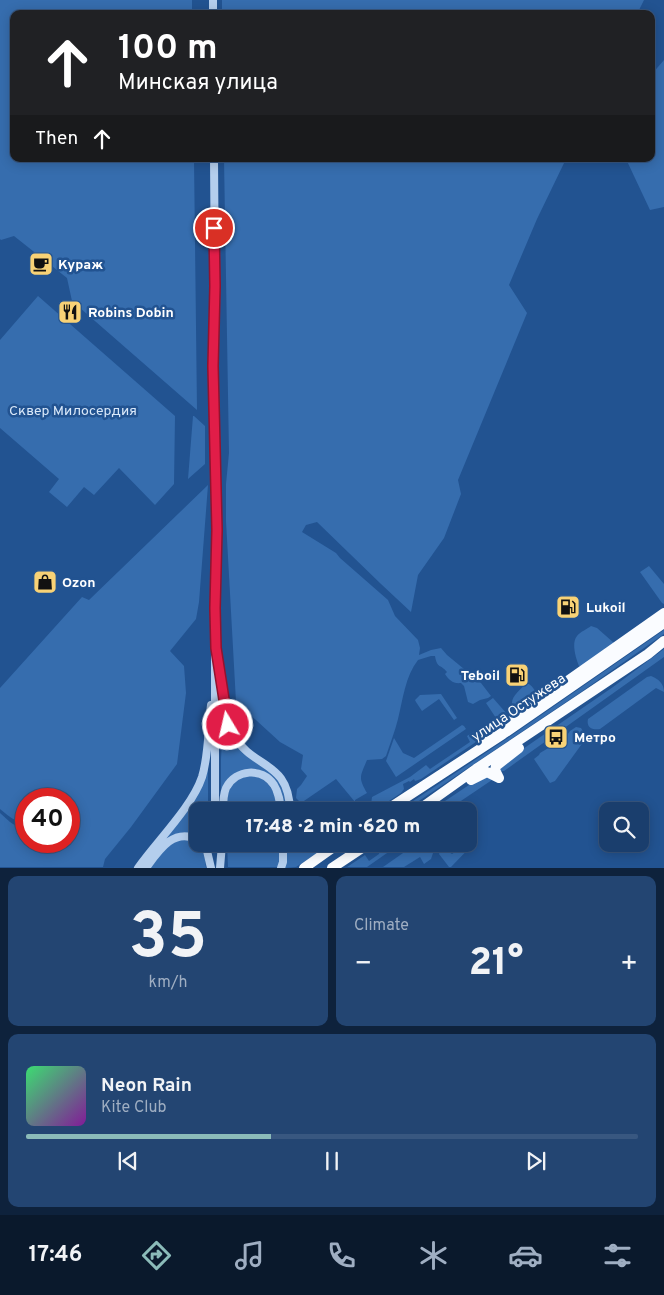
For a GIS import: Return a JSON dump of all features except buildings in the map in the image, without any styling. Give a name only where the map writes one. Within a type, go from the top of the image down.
[{"type":"main road","points":[[412,793],[506,723],[664,614]]},
{"type":"main road","name":"улица Остужева","points":[[399,802],[503,734],[664,623]]},
{"type":"main road","name":"улица Остужева","points":[[430,802],[664,642]]},
{"type":"main road","points":[[433,802],[483,773],[489,772],[499,778],[496,766],[576,709],[648,654]]},
{"type":"main road","points":[[304,868],[327,852]]},
{"type":"main road","points":[[332,868],[356,852]]},
{"type":"street","points":[[138,868],[185,807],[200,782],[206,757],[216,648],[216,429],[213,366],[215,286],[214,162]]},
{"type":"street","points":[[216,648],[226,715],[231,732],[245,750],[273,770],[283,780],[289,794],[289,802]]},
{"type":"street","points":[[215,663],[215,802]]},
{"type":"street","points":[[224,802],[227,788],[232,780],[244,773],[251,772],[265,776],[274,786],[280,802]]},
{"type":"street","points":[[396,802],[412,793]]},
{"type":"street","points":[[146,868],[172,839],[189,836]]},
{"type":"street","points":[[207,852],[211,868]]},
{"type":"street","points":[[218,852],[219,868]]},
{"type":"street","points":[[219,868],[221,852]]},
{"type":"street","points":[[281,868],[283,852]]},
{"type":"street","points":[[340,868],[361,852]]},
{"type":"green space","points":[[0,0],[192,0],[192,10],[10,10],[10,162],[194,162],[197,410],[72,301],[67,278],[14,236],[0,239]]},
{"type":"green space","points":[[222,0],[644,0],[639,10],[222,10]]},
{"type":"green space","points":[[664,60],[664,207],[650,210],[627,162],[655,162],[655,70]]},
{"type":"green space","points":[[224,162],[565,162],[537,219],[509,285],[527,313],[458,480],[461,494],[444,538],[418,575],[411,612],[317,522],[306,525],[302,532],[336,553],[388,600],[395,616],[418,640],[419,655],[441,648],[481,683],[491,696],[473,704],[468,702],[464,686],[448,678],[445,674],[447,672],[438,665],[435,656],[418,660],[407,681],[397,724],[386,756],[382,759],[367,760],[361,777],[367,793],[355,800],[355,802],[336,779],[300,802],[296,798],[297,789],[307,776],[301,769],[303,755],[280,742],[236,702],[226,521],[226,484],[229,453]]},
{"type":"green space","name":"Сквер Милосердия","points":[[38,296],[175,416],[174,484],[155,505],[119,468],[94,495],[84,487],[67,507],[49,492],[59,479],[0,428],[0,340]]},
{"type":"green space","points":[[193,416],[205,426],[205,464],[188,479]]},
{"type":"green space","points":[[208,485],[196,619],[170,651],[184,666],[186,693],[177,764],[105,859],[103,867],[0,867],[0,813],[15,825],[15,853],[80,853],[80,788],[15,788],[15,820],[0,809],[0,688],[82,597],[89,600]]},
{"type":"green space","points":[[649,566],[664,584],[664,604],[640,572]]},
{"type":"green space","points":[[591,626],[597,628],[614,643],[585,666],[579,666],[575,651],[575,639],[580,633]]},
{"type":"green space","points":[[664,630],[664,634],[581,692],[417,802],[412,802]]},
{"type":"green space","points":[[664,649],[664,657],[504,771],[499,771],[501,764],[613,687]]},
{"type":"green space","points":[[651,676],[660,682],[664,692],[656,688],[600,729],[593,729],[589,726],[588,719]]},
{"type":"green space","points":[[526,684],[533,688],[537,698],[520,710],[512,705],[512,701]]},
{"type":"green space","points":[[441,694],[457,718],[454,720],[439,699],[422,711],[415,700],[420,695]]},
{"type":"green space","points":[[493,698],[507,714],[498,721],[486,703]]},
{"type":"green space","points":[[223,717],[225,726],[272,772],[283,787],[286,802],[279,802],[264,772],[257,769],[250,769],[240,774],[221,793]]},
{"type":"green space","points":[[491,721],[494,723],[493,729],[421,779],[415,781],[414,779],[403,784],[404,789],[401,793],[388,802],[371,802],[372,797],[410,777],[426,765],[430,769],[470,742],[467,736]]},
{"type":"green space","points":[[462,725],[466,729],[396,777],[386,761],[394,738],[403,753],[414,758]]},
{"type":"green space","points":[[576,727],[581,728],[584,733],[584,741],[555,781],[550,783],[534,759],[540,753],[565,738]]},
{"type":"green space","points":[[208,765],[208,802],[189,802],[189,834],[184,832],[174,835],[142,864],[175,825]]},
{"type":"green space","points":[[246,775],[260,778],[272,789],[276,802],[226,802],[233,783]]},
{"type":"green space","points":[[484,775],[492,780],[459,802],[444,802]]},
{"type":"green space","points":[[189,839],[189,852],[202,852],[205,857],[206,868],[150,868],[165,848],[175,840]]},
{"type":"green space","points":[[227,852],[279,852],[278,867],[228,867]]},
{"type":"green space","points":[[285,852],[319,852],[296,867],[284,868]]},
{"type":"green space","points":[[379,852],[389,852],[367,867],[347,867],[365,855],[369,861]]},
{"type":"green space","points":[[405,852],[433,852],[431,859],[424,864],[420,857],[404,867],[383,867]]},
{"type":"green space","points":[[440,852],[449,852],[452,854],[455,852],[465,852],[449,867],[439,854]]},
{"type":"place","name":"Кураж","points":[[41,264]]},
{"type":"place","name":"Robins Dobin","points":[[70,312]]},
{"type":"place","name":"Ozon","points":[[45,582]]},
{"type":"place","name":"Lukoil","points":[[568,607]]},
{"type":"place","name":"Teboil","points":[[517,675]]},
{"type":"place","name":"Метро","points":[[556,737]]},
{"type":"route","points":[[214,228],[213,366],[216,429],[216,648],[228,725]]}]
